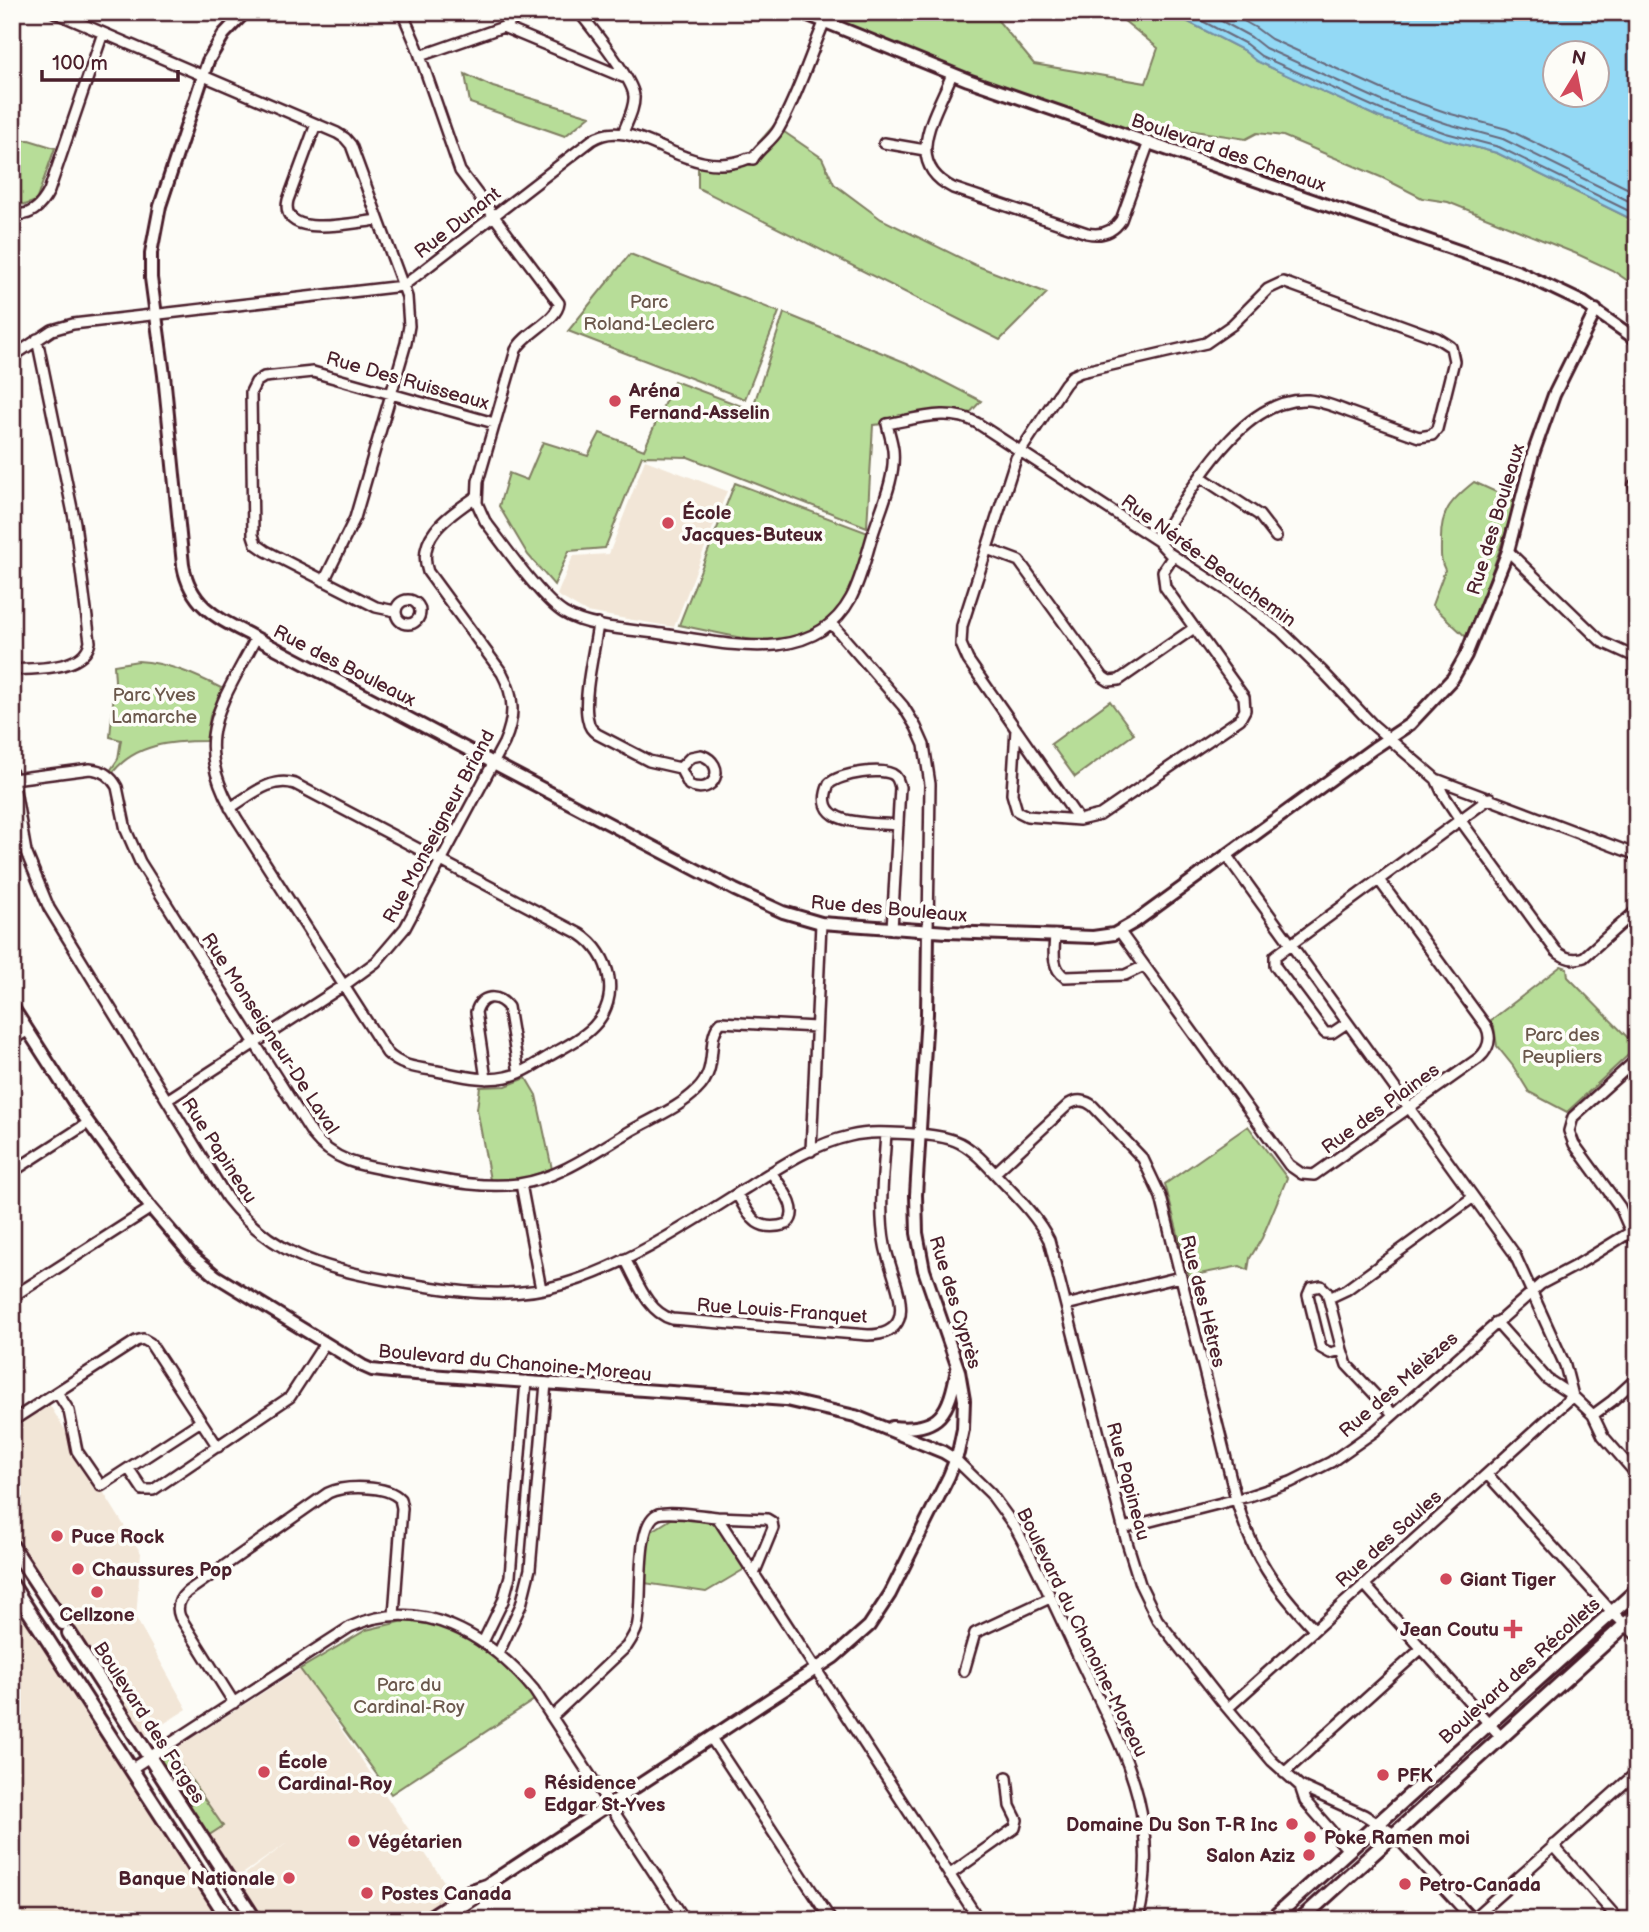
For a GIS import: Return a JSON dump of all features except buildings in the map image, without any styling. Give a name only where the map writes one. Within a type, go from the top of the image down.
[{"type":"main road","name":"Boulevard des Forges","points":[[12,1546],[255,1920]]},
{"type":"main road","points":[[12,1585],[229,1920]]},
{"type":"main road","name":"Boulevard des Récollets","points":[[1271,1920],[1637,1590]]},
{"type":"main road","name":"Boulevard des Récollets","points":[[1300,1920],[1637,1614]]},
{"type":"street","points":[[54,12],[341,135],[351,145],[408,302],[408,335],[355,518],[324,581]]},
{"type":"street","name":"Rue des Bouleaux","points":[[245,12],[219,42],[203,75],[160,206],[150,268],[183,565],[186,580],[194,596],[206,609],[256,638],[754,900],[821,923],[892,929],[1093,937],[1119,932],[1410,724],[1459,670],[1470,647],[1508,551],[1533,454],[1550,403],[1596,310]]},
{"type":"street","points":[[402,12],[460,171],[556,297],[559,306],[554,314],[518,345],[480,474],[478,508],[485,521],[548,599],[571,617],[598,624],[767,647],[809,636],[831,623]]},
{"type":"street","points":[[420,56],[503,27],[525,12]]},
{"type":"street","points":[[579,12],[604,44],[633,90],[634,100],[623,133],[700,163],[724,164],[753,159],[770,142],[781,125],[824,23]]},
{"type":"street","name":"Boulevard des Chenaux","points":[[801,12],[952,74],[1495,263],[1555,288],[1596,310],[1637,340]]},
{"type":"street","points":[[503,27],[625,78]]},
{"type":"street","points":[[12,212],[20,215],[30,213],[43,203],[103,33]]},
{"type":"street","points":[[952,74],[928,136],[925,150],[928,167],[946,184],[1087,233],[1098,234],[1114,228],[1121,220],[1149,142]]},
{"type":"street","points":[[316,124],[288,200],[287,212],[290,218],[306,226],[378,220]]},
{"type":"street","name":"Rue Dunant","points":[[403,286],[597,137],[606,133],[623,133]]},
{"type":"street","points":[[884,143],[925,150]]},
{"type":"street","points":[[1079,820],[968,660],[961,644],[962,626],[1020,451],[1072,376],[1206,343],[1223,333],[1268,289],[1278,283],[1295,285],[1437,338],[1447,343],[1453,351],[1454,360],[1437,429],[1432,435],[1419,437],[1320,402],[1286,402],[1243,427],[1225,445],[1158,541]]},
{"type":"street","points":[[12,357],[52,330],[65,326],[403,286]]},
{"type":"street","points":[[12,670],[75,662],[87,652],[91,638],[70,495],[37,340]]},
{"type":"street","name":"Rue Des Ruisseaux","points":[[396,611],[376,607],[266,551],[254,541],[252,388],[264,377],[310,372],[494,423]]},
{"type":"street","name":"Rue Nérée-Beauchemin","points":[[831,623],[855,591],[891,473],[893,452],[887,424],[938,415],[964,416],[1158,541],[1172,556],[1281,631],[1373,725],[1437,779],[1637,855]]},
{"type":"street","points":[[1201,477],[1259,515],[1276,537]]},
{"type":"street","name":"Rue Monseigneur Briand","points":[[167,1100],[376,962],[410,919],[504,743],[512,720],[512,702],[502,673],[428,572],[425,562],[428,544],[434,531],[444,520],[477,496]]},
{"type":"street","points":[[987,549],[1019,561],[1103,677],[1109,681],[1119,680],[1194,628]]},
{"type":"street","points":[[1508,551],[1602,642],[1637,658]]},
{"type":"street","points":[[1016,729],[1012,798],[1017,811],[1027,816],[1079,820],[1100,815],[1244,713],[1244,697],[1163,581],[1163,571],[1172,556]]},
{"type":"street","name":"Rue des Cyprès","points":[[424,1920],[469,1891],[488,1884],[816,1670],[860,1635],[883,1606],[900,1577],[956,1460],[962,1438],[964,1414],[958,1364],[924,1270],[918,1244],[915,1209],[927,1014],[930,784],[927,757],[922,739],[903,706],[831,623]]},
{"type":"street","points":[[598,624],[587,704],[591,728],[597,734],[649,761],[680,768]]},
{"type":"street","points":[[230,808],[268,785],[288,782],[580,934],[596,946],[604,960],[610,978],[605,1009],[598,1021],[583,1035],[519,1073],[505,1078],[486,1079],[419,1068],[394,1059],[343,986],[230,808],[214,770],[212,747],[215,727],[226,695],[256,638]]},
{"type":"street","name":"Rue Monseigneur-De Laval","points":[[13,779],[90,769],[104,772],[111,778],[117,787],[126,830],[137,855],[313,1135],[326,1150],[359,1165],[463,1184],[521,1184],[554,1174],[581,1161],[693,1094],[709,1073],[715,1030],[721,1022],[816,1027]]},
{"type":"street","points":[[892,929],[898,825],[900,787],[898,780],[893,775],[880,772],[856,773],[837,777],[829,784],[825,801],[829,812],[835,817],[898,825]]},
{"type":"street","name":"Rue Papineau","points":[[12,773],[22,835],[41,892],[218,1185],[237,1212],[269,1241],[289,1252],[335,1269],[450,1291],[490,1295],[541,1289],[582,1279],[625,1259],[771,1172],[811,1151],[849,1136],[921,1134],[962,1144],[995,1173],[1043,1228],[1052,1247],[1122,1528],[1140,1584],[1157,1619],[1227,1708],[1284,1773],[1300,1786],[1378,1823],[1394,1834],[1472,1920]]},
{"type":"street","points":[[1437,779],[1443,794],[1461,821],[1556,951],[1563,956],[1576,959],[1584,957],[1637,910]]},
{"type":"street","points":[[1347,1023],[1332,1033],[1325,1032],[1287,983],[1273,961],[1275,956],[1490,798]]},
{"type":"street","points":[[1227,856],[1514,1253],[1564,1365],[1573,1396]]},
{"type":"street","name":"Rue des Plaines","points":[[1119,932],[1295,1171],[1306,1175],[1318,1174],[1483,1055],[1489,1040],[1489,1032],[1379,880]]},
{"type":"street","points":[[811,1151],[821,923]]},
{"type":"street","points":[[1055,935],[1055,965],[1057,971],[1065,977],[1125,975],[1144,966]]},
{"type":"street","points":[[486,1079],[476,1012],[480,1002],[490,997],[500,999],[508,1007],[519,1073]]},
{"type":"street","name":"Boulevard du Chanoine-Moreau","points":[[12,1006],[88,1123],[185,1249],[204,1266],[358,1364],[373,1370],[786,1401],[835,1410],[879,1425]]},
{"type":"street","points":[[12,1040],[27,1031]]},
{"type":"street","points":[[1634,1229],[1572,1139],[1569,1126],[1573,1117],[1637,1059]]},
{"type":"street","name":"Rue des Hêtres","points":[[995,1173],[1069,1104],[1078,1101],[1091,1103],[1139,1153],[1161,1198],[1236,1499],[1250,1543],[1264,1569],[1314,1629]]},
{"type":"street","points":[[12,1172],[88,1123]]},
{"type":"street","name":"Rue Louis-Franquet","points":[[625,1259],[651,1305],[667,1318],[868,1335],[887,1332],[897,1322],[901,1307],[884,1238],[882,1200],[886,1133]]},
{"type":"street","points":[[737,1194],[756,1222],[769,1227],[787,1224],[792,1218],[793,1210],[771,1172]]},
{"type":"street","points":[[521,1184],[541,1289]]},
{"type":"street","points":[[1329,1298],[1346,1290],[1472,1198]]},
{"type":"street","points":[[12,1297],[151,1208]]},
{"type":"street","points":[[1637,1210],[1634,1229],[1637,1246]]},
{"type":"street","name":"Rue des Mélèzes","points":[[1122,1528],[1277,1487],[1320,1468],[1354,1447],[1532,1290],[1634,1229]]},
{"type":"street","points":[[1066,1305],[1180,1277]]},
{"type":"street","points":[[1342,1350],[1330,1353],[1322,1350],[1308,1292],[1314,1286],[1321,1286],[1326,1290],[1348,1365],[1393,1414]]},
{"type":"street","points":[[1496,1322],[1548,1379],[1573,1396],[1592,1415],[1603,1436],[1637,1475]]},
{"type":"street","points":[[12,1421],[138,1339],[145,1339],[218,1447]]},
{"type":"street","points":[[129,1469],[142,1488],[151,1492],[290,1397],[325,1343]]},
{"type":"street","points":[[879,1425],[917,1428],[937,1419],[950,1400],[958,1364]]},
{"type":"street","points":[[1592,1415],[1637,1378]]},
{"type":"street","points":[[483,1642],[508,1585],[526,1381]]},
{"type":"street","points":[[499,1652],[524,1595],[530,1569],[546,1383]]},
{"type":"street","points":[[57,1392],[68,1408],[76,1449],[99,1485],[104,1486],[201,1421]]},
{"type":"street","name":"Rue des Saules","points":[[1227,1708],[1573,1396]]},
{"type":"street","points":[[879,1425],[956,1460]]},
{"type":"street","name":"Boulevard du Chanoine-Moreau","points":[[956,1460],[991,1494],[1009,1517],[1121,1745],[1136,1786],[1145,1846],[1138,1920]]},
{"type":"street","points":[[1487,1474],[1637,1636]]},
{"type":"street","points":[[234,1703],[180,1617],[180,1599],[328,1493],[349,1488],[386,1490],[400,1499],[402,1507],[394,1615]]},
{"type":"street","points":[[517,1493],[536,1495]]},
{"type":"street","points":[[553,1716],[627,1646],[634,1634],[639,1618],[644,1535],[649,1520],[661,1513],[767,1519],[772,1522],[773,1528],[754,1574]]},
{"type":"street","points":[[717,1517],[979,1920]]},
{"type":"street","points":[[1364,1584],[1501,1737]]},
{"type":"street","points":[[964,1671],[975,1633],[1050,1598]]},
{"type":"street","points":[[131,1769],[350,1627],[394,1615],[439,1621],[499,1652],[520,1673],[553,1716],[685,1920]]},
{"type":"street","points":[[1284,1773],[1422,1648]]},
{"type":"street","points":[[711,1738],[831,1920]]},
{"type":"street","points":[[1472,1920],[1637,1772]]},
{"type":"street","points":[[949,1875],[1015,1828],[1017,1820],[1010,1806],[1007,1777]]},
{"type":"street","points":[[1300,1786],[1306,1801],[1348,1850]]},
{"type":"street","points":[[1553,1845],[1619,1920]]},
{"type":"street","name":"Rue des Cyprès","points":[[441,1920],[475,1898],[488,1884]]},
{"type":"shaded area","name":"École Jacques-Buteux","points":[[645,460],[727,491],[674,627],[586,612],[557,595],[573,556],[609,554]]},
{"type":"shaded area","points":[[49,1404],[141,1553],[136,1618],[187,1709],[141,1738],[12,1533],[12,1427]]},
{"type":"shaded area","points":[[12,1600],[221,1920],[12,1920]]},
{"type":"shaded area","points":[[300,1669],[456,1899],[443,1906],[451,1920],[256,1920],[232,1884],[290,1841],[231,1882],[153,1763]]},
{"type":"green space","points":[[809,12],[991,12],[1034,64],[1146,83],[1158,48],[1113,12],[1169,12],[1243,50],[1257,61],[1378,117],[1497,153],[1637,222],[1637,287],[1612,270],[1577,254],[1448,202],[1422,198],[1383,178],[1283,136],[1257,133],[1246,139],[1188,130],[1153,141],[958,71]]},
{"type":"green space","points":[[465,74],[493,87],[590,116],[565,136],[470,103]]},
{"type":"green space","points":[[774,125],[822,158],[834,184],[881,219],[975,265],[1047,293],[1000,340],[698,188],[698,164],[749,154]]},
{"type":"green space","points":[[12,140],[29,140],[55,148],[36,201],[25,205],[14,201],[12,194]]},
{"type":"green space","name":"Parc Roland-Leclerc","points":[[630,254],[779,312],[745,399],[568,331]]},
{"type":"green space","points":[[784,313],[907,363],[981,401],[966,417],[873,425],[867,527],[688,457],[642,456],[605,548],[569,551],[554,585],[528,555],[499,506],[509,473],[527,480],[543,442],[588,456],[600,433],[644,450],[674,381],[752,410]]},
{"type":"green space","points":[[1474,482],[1516,501],[1469,640],[1432,605],[1445,570],[1441,550],[1442,523],[1453,501]]},
{"type":"green space","points":[[735,483],[871,534],[858,581],[831,627],[780,646],[679,625]]},
{"type":"green space","name":"Parc Yves Lamarche","points":[[138,661],[182,670],[223,689],[210,716],[206,741],[167,743],[143,750],[132,755],[113,772],[110,771],[118,759],[121,740],[110,737],[114,665]]},
{"type":"green space","points":[[1110,701],[1134,734],[1075,777],[1051,744]]},
{"type":"green space","name":"Parc des Peupliers","points":[[1561,966],[1567,968],[1568,977],[1637,1047],[1567,1112],[1529,1092],[1497,1046],[1494,1027],[1490,1021]]},
{"type":"green space","points":[[526,1078],[536,1095],[552,1169],[521,1179],[490,1180],[477,1109],[480,1087],[506,1086]]},
{"type":"green space","points":[[1248,1126],[1287,1178],[1262,1238],[1250,1258],[1248,1270],[1240,1266],[1189,1276],[1165,1184]]},
{"type":"green space","points":[[676,1516],[724,1526],[748,1567],[706,1592],[644,1583],[649,1533]]},
{"type":"green space","name":"Parc du Cardinal-Roy","points":[[404,1621],[437,1625],[490,1645],[537,1698],[391,1794],[300,1669],[366,1630]]},
{"type":"green space","points":[[172,1752],[223,1826],[203,1839],[154,1763]]},
{"type":"water","points":[[1169,12],[1637,12],[1637,222],[1497,153],[1378,117],[1256,61],[1243,50]]},
{"type":"place","name":"Aréna Fernand-Asselin","points":[[615,401]]},
{"type":"place","name":"École Jacques-Buteux","points":[[668,523]]},
{"type":"place","name":"Puce Rock","points":[[57,1536]]},
{"type":"place","name":"Chaussures Pop","points":[[78,1569]]},
{"type":"place","name":"Giant Tiger","points":[[1446,1579]]},
{"type":"place","name":"Cellzone","points":[[97,1592]]},
{"type":"place","name":"Jean Coutu","points":[[1513,1629]]},
{"type":"place","name":"École Cardinal-Roy","points":[[264,1772]]},
{"type":"place","name":"PFK","points":[[1383,1775]]},
{"type":"place","name":"Résidence Edgar St-Yves","points":[[530,1793]]},
{"type":"place","name":"Domaine Du Son T-R Inc","points":[[1292,1824]]},
{"type":"place","name":"Poke Ramen moi","points":[[1310,1837]]},
{"type":"place","name":"Végétarien","points":[[354,1841]]},
{"type":"place","name":"Salon Aziz","points":[[1309,1855]]},
{"type":"place","name":"Banque Nationale","points":[[289,1878]]},
{"type":"place","name":"Petro-Canada","points":[[1405,1884]]},
{"type":"place","name":"Postes Canada","points":[[367,1893]]}]
